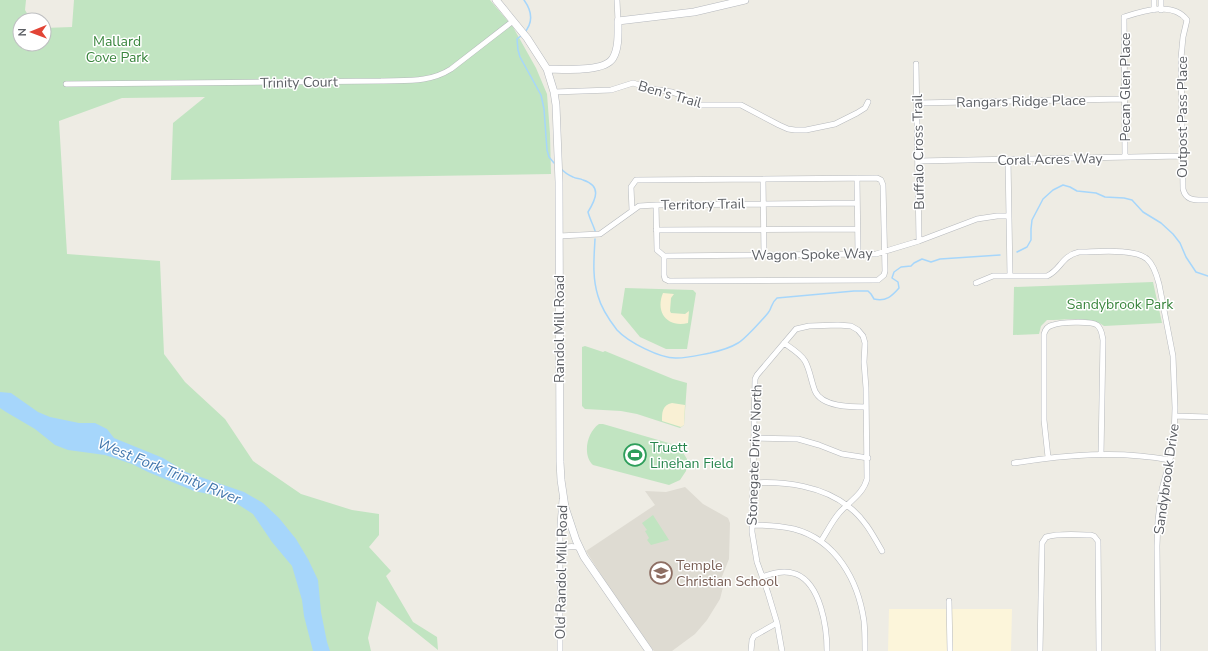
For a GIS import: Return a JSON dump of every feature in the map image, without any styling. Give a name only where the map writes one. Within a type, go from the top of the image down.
[{"type":"main road","name":"Randol Mill Road","points":[[496,0],[527,38],[546,69],[554,92],[558,123],[560,462],[563,493],[570,521],[580,548],[590,567],[649,651]]},
{"type":"main road","points":[[546,69],[588,68],[608,64],[613,58],[617,47],[618,21],[694,12],[745,0]]},
{"type":"street","points":[[617,0],[618,21]]},
{"type":"street","points":[[1154,0],[1154,10],[1161,10],[1161,0]]},
{"type":"street","name":"Pecan Glen Place","points":[[1125,158],[1124,18],[1140,12],[1154,10]]},
{"type":"street","name":"Outpost Pass Place","points":[[1161,10],[1173,10],[1184,16],[1187,20],[1183,37],[1181,58],[1184,193],[1189,199],[1207,200]]},
{"type":"street","name":"Trinity Court","points":[[66,84],[381,81],[427,79],[451,69],[513,21]]},
{"type":"street","name":"Buffalo Cross Trail","points":[[916,64],[919,241]]},
{"type":"street","name":"Ben's Trail","points":[[554,92],[612,90],[632,83],[672,92],[680,95],[688,102],[697,105],[741,105],[779,125],[795,130],[806,130],[835,124],[865,108],[868,102]]},
{"type":"street","name":"Rangars Ridge Place","points":[[917,103],[1125,99]]},
{"type":"street","name":"Coral Acres Way","points":[[918,161],[1182,156]]},
{"type":"street","points":[[976,283],[993,276],[1010,276],[1008,159]]},
{"type":"street","points":[[857,178],[858,254]]},
{"type":"street","points":[[632,210],[631,187],[636,180],[877,178],[881,180],[883,185],[885,271],[878,280],[669,281],[664,275],[664,256],[657,250],[656,204]]},
{"type":"street","points":[[763,179],[764,255]]},
{"type":"street","name":"Territory Trail","points":[[559,236],[600,234],[615,225],[632,210],[639,206],[656,204],[857,203]]},
{"type":"street","name":"Wagon Spoke Way","points":[[664,256],[876,254],[919,241],[977,219],[992,216],[1009,216]]},
{"type":"street","points":[[656,230],[858,229]]},
{"type":"street","name":"Sandybrook Drive","points":[[1010,276],[1047,276],[1053,273],[1066,258],[1079,252],[1134,253],[1147,258],[1156,274],[1173,356],[1175,416],[1174,438],[1162,489],[1157,533],[1158,651]]},
{"type":"street","points":[[1048,457],[1044,420],[1044,334],[1045,330],[1053,324],[1071,323],[1092,323],[1099,327],[1102,332],[1101,455]]},
{"type":"street","name":"Stonegate Drive North","points":[[782,651],[776,623],[754,553],[752,525],[756,379],[796,329],[802,327],[838,325],[855,328],[864,336],[865,343],[864,362],[866,407]]},
{"type":"street","points":[[784,343],[804,360],[809,369],[815,392],[822,399],[833,404],[866,407],[868,458],[866,486],[839,513],[821,541]]},
{"type":"street","points":[[1175,416],[1208,417]]},
{"type":"street","points":[[754,438],[798,439],[842,454],[868,458]]},
{"type":"street","points":[[1014,463],[1065,455],[1141,456],[1170,460]]},
{"type":"street","points":[[753,483],[795,485],[822,492],[847,505],[869,528],[882,551]]},
{"type":"street","name":"Old Randol Mill Road","points":[[560,651],[560,555],[563,493]]},
{"type":"street","points":[[752,525],[790,528],[809,534],[821,541],[833,551],[844,565],[857,590],[864,621],[865,651]]},
{"type":"street","points":[[1040,651],[1042,543],[1046,537],[1069,534],[1091,535],[1098,541],[1099,651]]},
{"type":"street","points":[[560,555],[562,550],[568,547],[575,546],[580,548]]},
{"type":"street","points":[[762,577],[781,572],[796,574],[804,579],[813,590],[820,604],[824,618],[827,651]]},
{"type":"street","points":[[949,601],[950,651]]},
{"type":"street","points":[[751,651],[754,636],[776,623]]},
{"type":"shaded area","name":"Temple Christian School","points":[[685,487],[703,504],[728,518],[730,523],[729,559],[719,586],[723,587],[720,599],[707,620],[695,634],[672,651],[654,651],[615,597],[586,551],[655,505],[645,491],[666,492]]},
{"type":"shaded area","points":[[889,609],[1012,609],[1011,651],[888,651]]},
{"type":"green space","name":"Mallard Cove Park","points":[[0,0],[26,0],[26,12],[12,12],[12,52],[52,52],[52,28],[72,27],[74,0],[490,0],[513,27],[536,68],[547,94],[551,174],[171,180],[173,123],[205,97],[122,98],[59,121],[67,254],[160,261],[164,354],[185,382],[225,419],[253,461],[301,494],[352,510],[379,514],[379,535],[369,547],[391,571],[386,576],[413,622],[437,637],[438,650],[377,601],[368,638],[371,651],[0,651]]},
{"type":"green space","name":"Sandybrook Park","points":[[1153,282],[1162,323],[1104,326],[1093,321],[1085,320],[1047,320],[1041,326],[1039,334],[1013,335],[1014,287]]},
{"type":"green space","points":[[625,288],[693,290],[696,293],[687,349],[666,349],[640,337],[621,314]]},
{"type":"green space","points":[[585,346],[603,352],[605,351],[673,379],[687,383],[684,425],[680,428],[637,414],[621,411],[585,409],[582,406],[582,347]]},
{"type":"green space","name":"Truett Linehan Field","points":[[599,424],[679,446],[687,459],[686,471],[680,480],[669,485],[593,465],[588,456],[587,444],[591,432]]},
{"type":"green space","points":[[653,515],[669,540],[651,545],[647,540],[649,538],[645,531],[647,530],[642,523]]},
{"type":"sand","points":[[663,293],[674,294],[671,298],[671,313],[685,314],[689,311],[688,323],[674,323],[665,317],[661,306]]},
{"type":"sand","points":[[672,403],[685,405],[684,425],[681,427],[662,421],[664,407]]},
{"type":"water","name":"West Fork Trinity River","points":[[0,392],[11,393],[38,412],[50,417],[79,423],[95,423],[107,429],[114,438],[163,458],[186,472],[244,492],[263,503],[279,518],[296,539],[318,580],[321,612],[330,651],[313,651],[304,616],[302,600],[292,566],[272,542],[253,514],[228,498],[194,491],[132,464],[105,455],[68,450],[55,445],[35,429],[0,408]]},
{"type":"waterway","points":[[524,0],[529,8],[531,16],[531,21],[524,33]]},
{"type":"waterway","points":[[522,35],[517,39],[518,50],[520,57],[541,95],[544,109],[547,150],[549,157],[554,163]]},
{"type":"waterway","points":[[560,168],[571,176],[589,183],[595,189],[595,198],[588,212],[596,234]]},
{"type":"waterway","points":[[1017,252],[1027,247],[1031,240],[1032,220],[1043,199],[1053,190],[1063,185],[1077,191],[1096,193],[1105,197],[1132,200],[1143,212],[1161,223],[1173,234],[1180,243],[1186,257],[1196,272],[1208,276]]},
{"type":"waterway","points":[[595,239],[594,268],[596,289],[601,305],[606,314],[617,330],[629,340],[654,353],[670,358],[689,357],[713,352],[728,348],[738,343],[766,316],[770,311],[773,302],[777,298],[868,291],[874,299],[882,300],[891,296],[899,288],[898,282],[892,278],[894,272],[901,267],[911,266],[922,259],[931,262],[940,259],[1000,255]]},
{"type":"place","name":"Truett Linehan Field","points":[[635,455]]},
{"type":"place","name":"Temple Christian School","points":[[661,573]]}]
